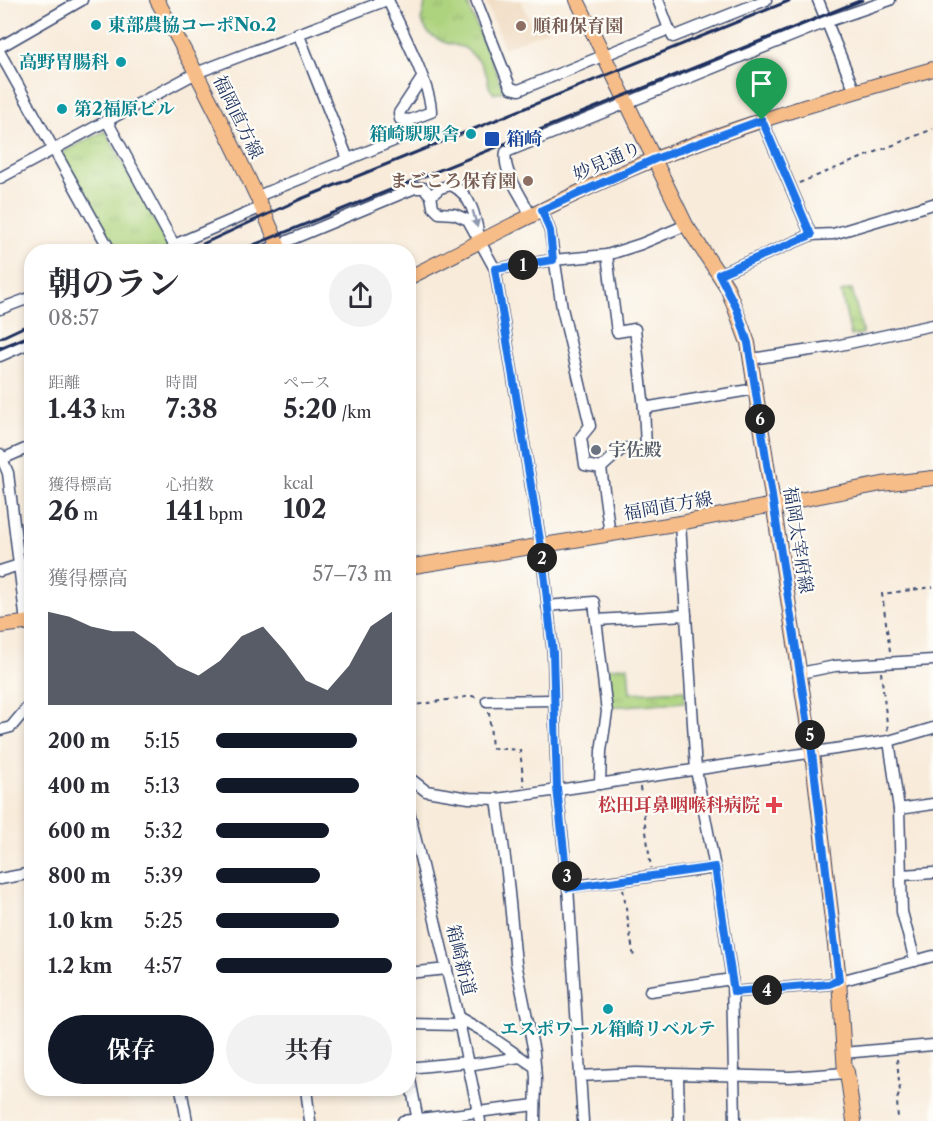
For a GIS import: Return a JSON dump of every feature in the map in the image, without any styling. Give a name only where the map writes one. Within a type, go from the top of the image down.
[{"type":"main road","name":"福岡直方線","points":[[157,0],[196,73],[278,244]]},
{"type":"main road","name":"福岡太宰府線","points":[[577,0],[686,225],[719,274],[737,309],[748,343],[812,753],[839,980],[845,1072],[848,1072],[854,1121]]},
{"type":"main road","name":"妙見通り","points":[[416,274],[536,212],[655,159],[762,120],[933,69]]},
{"type":"main road","name":"福岡直方線","points":[[416,566],[680,523],[882,484],[933,478]]},
{"type":"main road","points":[[0,626],[24,623]]},
{"type":"street","points":[[0,47],[82,0]]},
{"type":"street","points":[[0,178],[196,73],[388,0],[422,78],[431,101],[431,112],[410,120],[400,118],[399,113],[422,78]]},
{"type":"street","points":[[476,0],[511,88],[519,90],[669,29]]},
{"type":"street","points":[[658,0],[673,37],[741,4],[766,0]]},
{"type":"street","points":[[818,0],[855,92]]},
{"type":"street","points":[[601,468],[585,465],[581,438],[590,426],[562,308],[550,231],[516,190],[505,159],[506,152],[826,22],[890,0]]},
{"type":"street","points":[[298,33],[348,159]]},
{"type":"street","points":[[0,53],[107,244]]},
{"type":"street","points":[[176,244],[348,159],[398,139],[410,120]]},
{"type":"street","points":[[762,120],[811,235]]},
{"type":"street","points":[[108,121],[173,244]]},
{"type":"street","points":[[431,196],[440,188],[451,185],[462,190],[475,213],[480,242]]},
{"type":"street","points":[[289,244],[416,188],[424,188],[431,196],[433,207],[439,213],[454,214],[468,220],[495,269],[541,546],[553,653],[557,788],[568,888],[583,1121]]},
{"type":"street","points":[[719,274],[811,235],[833,234],[933,204]]},
{"type":"street","points":[[495,269],[607,255],[642,244],[686,225]]},
{"type":"street","points":[[601,468],[622,449],[646,446],[635,329],[617,332],[607,255]]},
{"type":"street","points":[[0,309],[24,300]]},
{"type":"street","points":[[751,359],[842,344],[933,325]]},
{"type":"street","points":[[0,356],[24,346]]},
{"type":"street","points":[[644,408],[755,389]]},
{"type":"street","points":[[24,449],[1,458],[8,473],[24,594]]},
{"type":"street","points":[[601,468],[610,535]]},
{"type":"street","points":[[680,523],[696,770],[715,867],[734,992],[735,1121]]},
{"type":"street","points":[[0,571],[24,563]]},
{"type":"street","points":[[548,606],[594,602],[607,712],[601,751],[600,784]]},
{"type":"street","points":[[596,620],[686,615]]},
{"type":"street","points":[[800,673],[835,666],[933,660]]},
{"type":"street","points":[[488,701],[554,700]]},
{"type":"street","points":[[0,730],[11,727],[24,712]]},
{"type":"street","points":[[416,783],[426,791],[469,798],[497,799],[557,788],[600,784],[889,741],[933,728]]},
{"type":"street","points":[[889,741],[899,809],[902,912],[915,961]]},
{"type":"street","points":[[497,799],[516,963],[535,1067],[535,1121]]},
{"type":"street","points":[[899,809],[933,804]]},
{"type":"street","name":"箱崎新道","points":[[416,840],[459,1021],[479,1117]]},
{"type":"street","points":[[568,888],[715,867]]},
{"type":"street","points":[[902,875],[933,873]]},
{"type":"street","points":[[0,879],[24,874]]},
{"type":"street","points":[[734,992],[829,984],[933,956]]},
{"type":"street","points":[[416,972],[447,969]]},
{"type":"street","points":[[650,991],[732,979]]},
{"type":"street","points":[[416,1024],[459,1021],[535,1067]]},
{"type":"street","points":[[843,1053],[933,1045]]},
{"type":"street","points":[[416,1068],[519,1057]]},
{"type":"street","points":[[580,1076],[636,1073],[790,1077],[845,1072]]},
{"type":"street","points":[[678,1075],[679,1121]]},
{"type":"street","points":[[182,1096],[187,1121]]},
{"type":"street","points":[[307,1096],[310,1121]]},
{"type":"street","points":[[413,1096],[418,1120]]},
{"type":"street","points":[[403,1121],[479,1117],[535,1105]]},
{"type":"path","points":[[790,186],[933,129]]},
{"type":"path","points":[[892,663],[882,594],[933,588]]},
{"type":"path","points":[[880,664],[889,741]]},
{"type":"path","points":[[416,705],[472,696],[488,701],[492,748],[520,750],[524,786]]},
{"type":"path","points":[[638,778],[652,876]]},
{"type":"path","points":[[622,881],[634,958]]},
{"type":"path","points":[[896,1047],[900,1092],[897,1099],[898,1121]]},
{"type":"shaded area","name":"順和保育園","points":[[485,0],[521,0],[531,22],[543,18],[548,30],[504,48]]},
{"type":"green space","points":[[426,0],[466,0],[504,91],[494,94],[480,62],[465,48],[443,42],[429,34],[421,21]]},
{"type":"green space","points":[[105,131],[168,244],[112,244],[61,153]]},
{"type":"green space","points":[[852,289],[863,334],[851,336],[841,292]]},
{"type":"green space","points":[[628,666],[630,693],[685,690],[685,702],[608,707],[603,669]]},
{"type":"railway","points":[[203,244],[301,199],[791,0]]},
{"type":"railway","points":[[256,244],[862,0]]},
{"type":"railway","points":[[0,338],[24,327]]},
{"type":"railway","points":[[0,348],[24,338]]},
{"type":"place","name":"東部農協コーポNo.2","points":[[96,25]]},
{"type":"place","name":"順和保育園","points":[[521,26]]},
{"type":"place","name":"高野胃腸科","points":[[121,62]]},
{"type":"place","name":"第2福原ビル","points":[[62,109]]},
{"type":"place","name":"箱崎駅駅舎","points":[[471,134]]},
{"type":"place","name":"箱崎","points":[[492,139]]},
{"type":"place","name":"まごころ保育園","points":[[528,181]]},
{"type":"place","name":"宇佐殿","points":[[596,450]]},
{"type":"place","name":"松田耳鼻咽喉科病院","points":[[774,805]]},
{"type":"place","name":"エスポワール箱崎リベルテ","points":[[608,1009]]},
{"type":"route","points":[[762,120],[811,235],[719,274],[728,287],[748,343],[811,744],[839,980],[829,984],[734,992],[715,867],[568,888],[557,788],[553,653],[541,546],[495,269],[553,260],[550,231],[542,210],[655,159],[762,120]]}]
